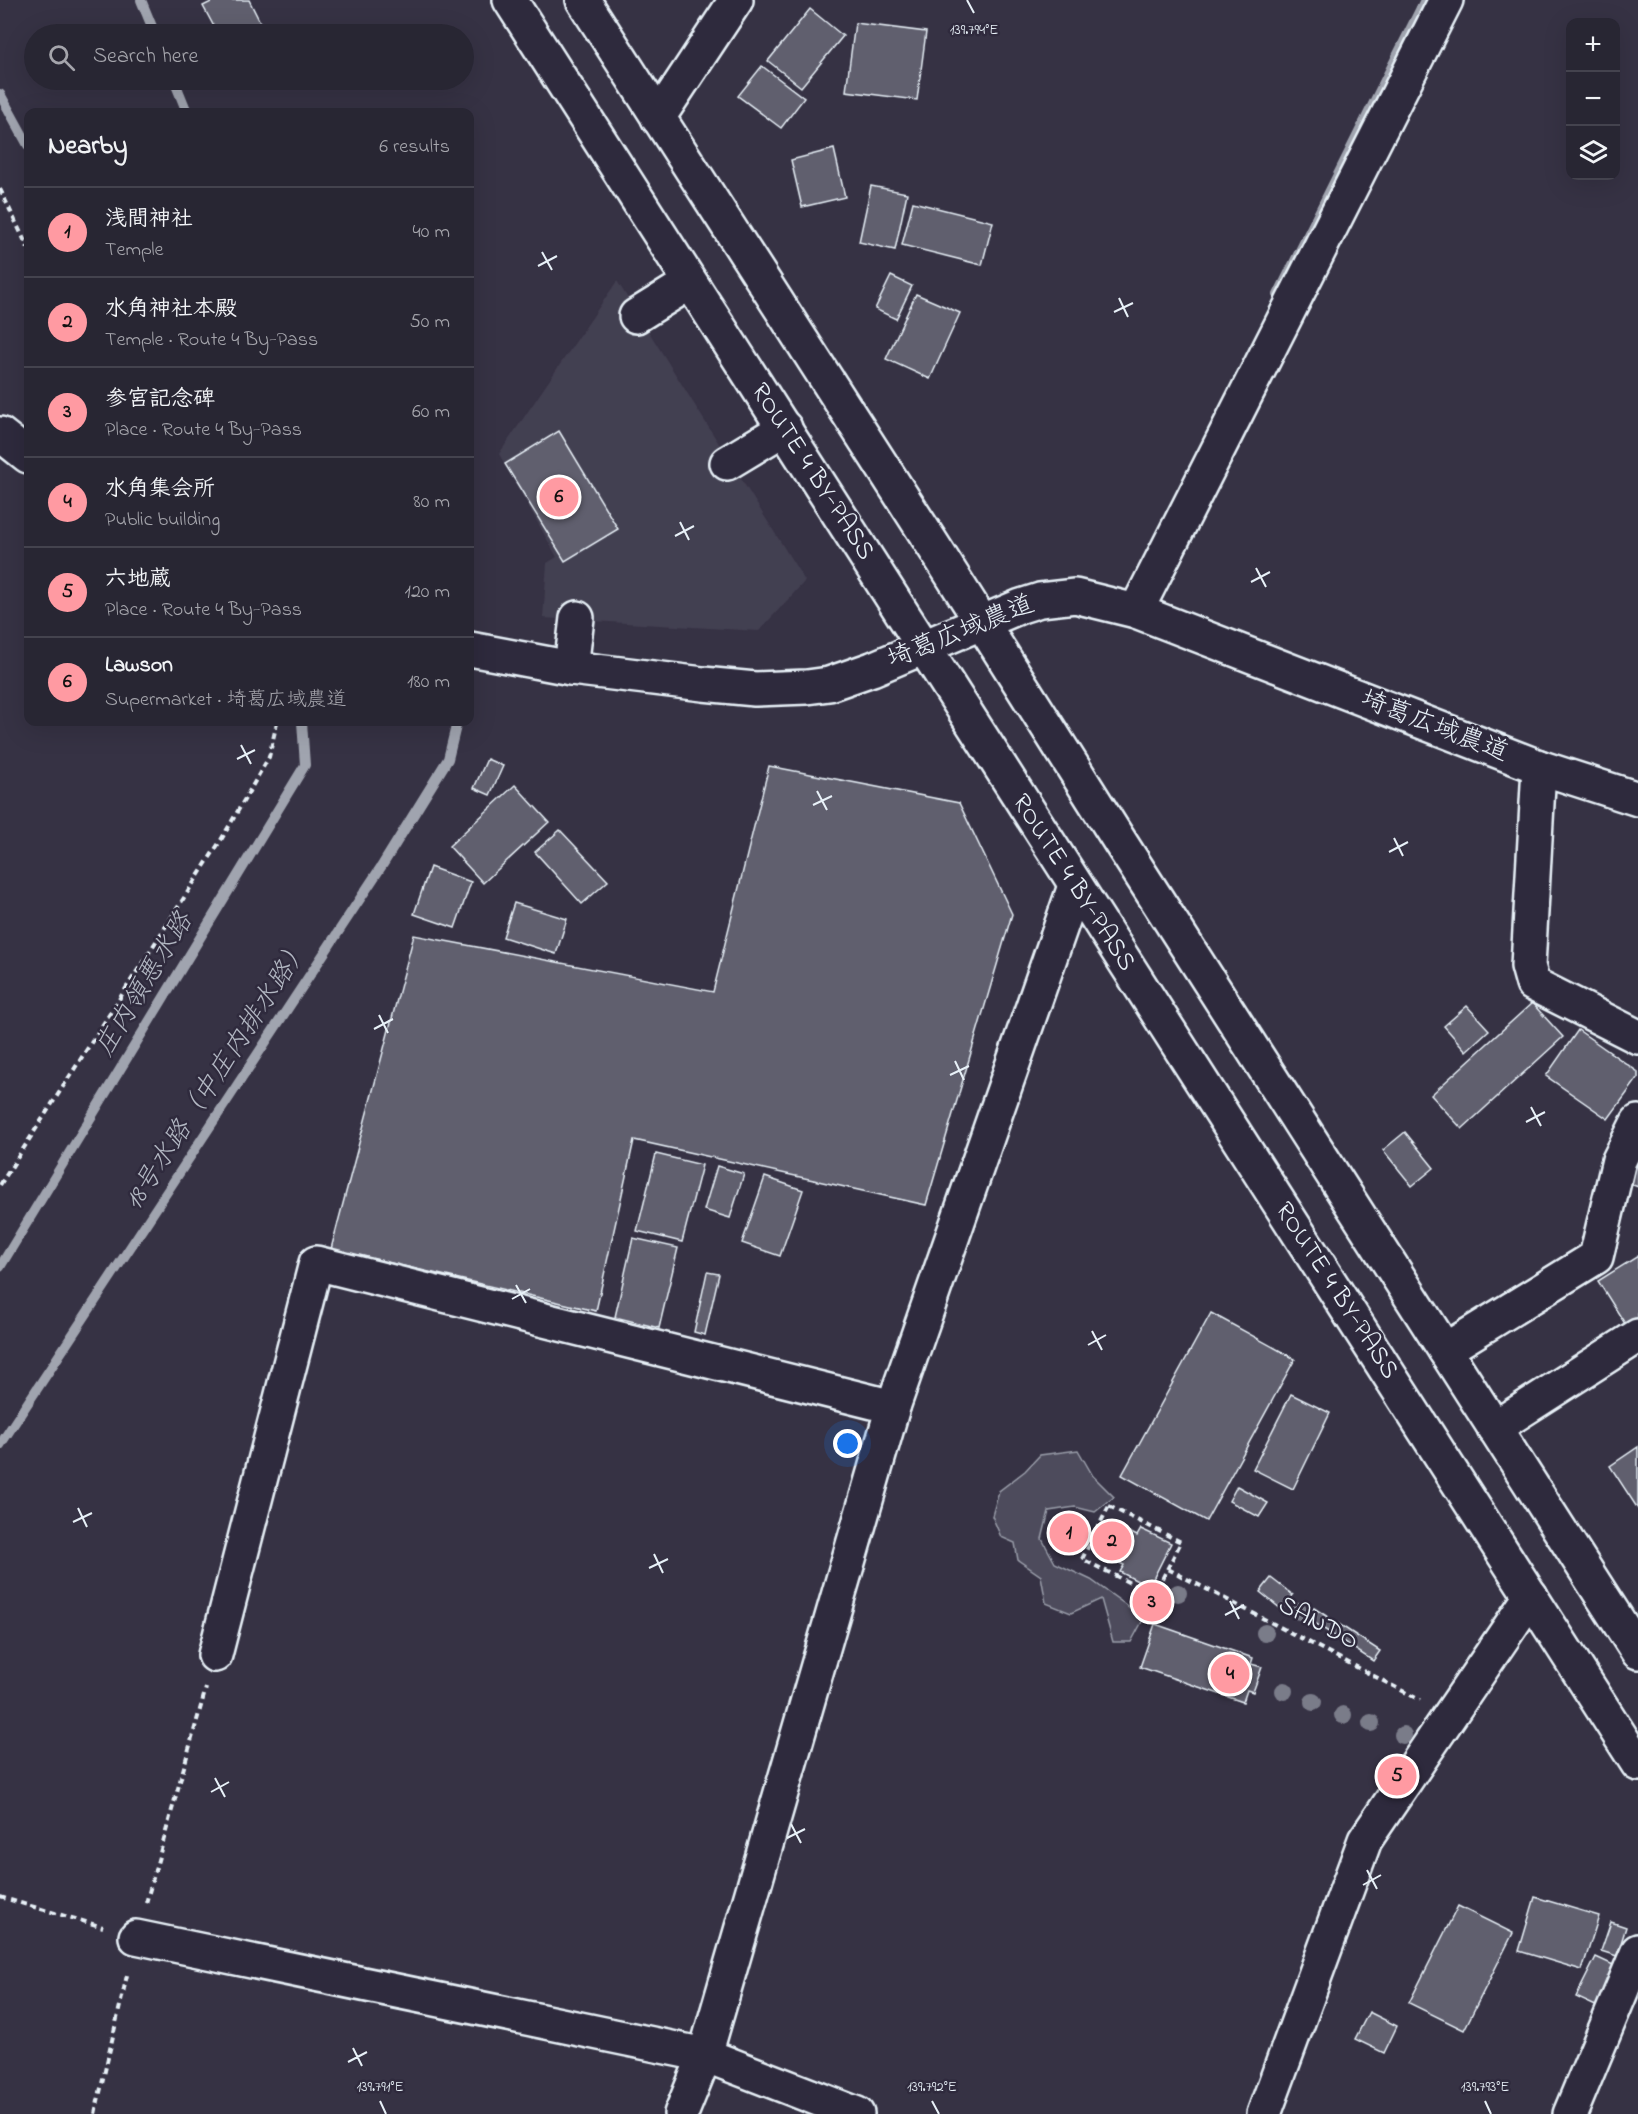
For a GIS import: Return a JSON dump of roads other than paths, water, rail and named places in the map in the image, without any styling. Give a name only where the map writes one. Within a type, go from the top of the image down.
[{"type":"main road","name":"ROUTE 4 BY-PASS","points":[[510,0],[1638,1764]]},
{"type":"main road","points":[[583,0],[1494,1428],[1637,1648]]},
{"type":"main road","points":[[658,118],[736,0]]},
{"type":"main road","points":[[1136,611],[1446,0]]},
{"type":"main road","points":[[636,316],[689,283]]},
{"type":"main road","points":[[727,463],[785,428]]},
{"type":"main road","points":[[0,434],[24,453]]},
{"type":"main road","name":"埼葛広域農道","points":[[476,650],[571,668],[755,689],[807,687],[829,684],[924,648],[1030,603],[1075,596],[1136,611],[1539,767],[1638,799]]},
{"type":"main road","points":[[571,668],[577,618]]},
{"type":"main road","points":[[1539,767],[1528,966],[1533,984],[1638,1038]]},
{"type":"main road","points":[[681,2114],[705,2055],[893,1407],[1075,886]]},
{"type":"main road","points":[[1445,1350],[1596,1257],[1619,1160],[1638,1122]]},
{"type":"main road","points":[[214,1655],[316,1263],[893,1407]]},
{"type":"main road","points":[[1494,1428],[1638,1336]]},
{"type":"main road","points":[[1264,2114],[1365,1840],[1531,1596]]},
{"type":"main road","points":[[136,1936],[705,2055],[857,2114]]},
{"type":"main road","points":[[1570,2114],[1638,1951]]},
{"type":"waterway","name":"18号水路（中庄内排水路）","points":[[141,0],[151,24]]},
{"type":"waterway","points":[[1278,295],[1425,0]]},
{"type":"waterway","name":"18号水路（中庄内排水路）","points":[[178,90],[185,108]]},
{"type":"waterway","name":"庄内領悪水路","points":[[0,94],[24,138]]},
{"type":"waterway","name":"庄内領悪水路","points":[[0,1267],[305,765],[302,726]]},
{"type":"waterway","name":"18号水路（中庄内排水路）","points":[[0,1445],[383,864],[448,759],[456,726]]},
{"type":"place","name":"Lawson","points":[[559,497]]},
{"type":"place","name":"浅間神社","points":[[1069,1533]]},
{"type":"place","name":"水角神社本殿","points":[[1112,1541]]},
{"type":"place","name":"参宮記念碑","points":[[1152,1602]]},
{"type":"place","name":"水角集会所","points":[[1230,1674]]},
{"type":"place","name":"六地蔵","points":[[1397,1776]]}]
